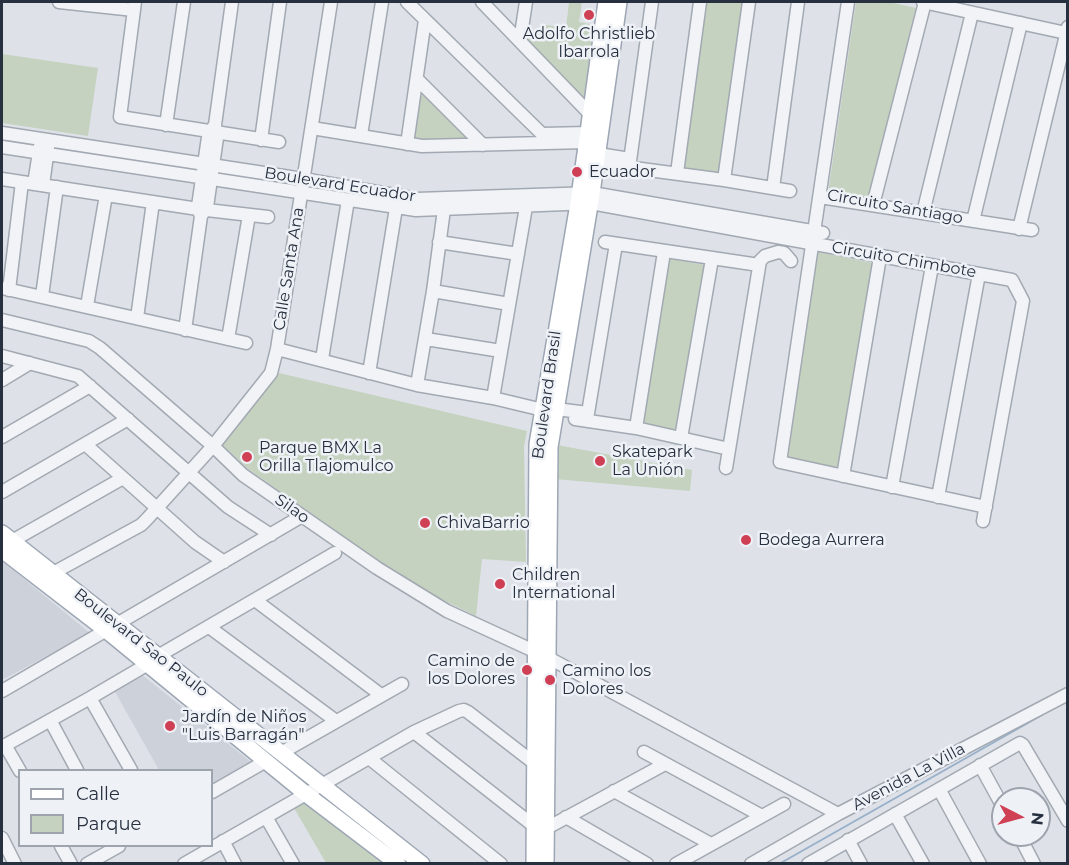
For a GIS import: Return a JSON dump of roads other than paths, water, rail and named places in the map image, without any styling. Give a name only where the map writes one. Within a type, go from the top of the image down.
[{"type":"main road","name":"Boulevard Brasil","points":[[585,198],[587,137],[606,2]]},
{"type":"main road","name":"Boulevard Brasil","points":[[536,859],[540,827],[541,654],[537,444],[549,411],[585,198],[597,159],[619,2]]},
{"type":"main road","name":"Boulevard Sao Paulo","points":[[5,541],[53,573],[112,628]]},
{"type":"main road","name":"Boulevard Sao Paulo","points":[[5,541],[153,660],[281,753],[422,864]]},
{"type":"main road","name":"Boulevard Sao Paulo","points":[[153,660],[266,761],[398,864]]},
{"type":"main road","name":"Boulevard Brasil","points":[[540,687],[534,763],[540,827]]},
{"type":"street","points":[[59,2],[134,6],[120,117],[279,142]]},
{"type":"street","points":[[166,125],[183,2]]},
{"type":"street","points":[[185,330],[232,2]]},
{"type":"street","points":[[261,140],[280,2]]},
{"type":"street","name":"Calle Santa Ana","points":[[53,573],[141,525],[213,446],[271,373],[277,349],[331,2]]},
{"type":"street","points":[[361,135],[382,2]]},
{"type":"street","points":[[407,2],[545,139]]},
{"type":"street","points":[[482,2],[590,114]]},
{"type":"street","points":[[520,41],[526,2]]},
{"type":"street","points":[[630,164],[652,2]]},
{"type":"street","points":[[677,173],[700,2]]},
{"type":"street","points":[[724,180],[749,2]]},
{"type":"street","points":[[772,188],[798,2]]},
{"type":"street","name":"Circuito Santiago","points":[[848,2],[824,197],[1032,230]]},
{"type":"street","points":[[873,205],[924,2],[1021,23],[1067,30],[1019,229]]},
{"type":"street","points":[[923,213],[972,13]]},
{"type":"street","points":[[407,144],[425,20]]},
{"type":"street","points":[[973,221],[1021,23]]},
{"type":"street","points":[[417,79],[483,145]]},
{"type":"street","points":[[312,128],[407,144],[483,145],[587,137]]},
{"type":"street","name":"Boulevard Ecuador","points":[[2,133],[303,179],[445,204],[526,207],[585,198]]},
{"type":"street","points":[[45,140],[5,289],[246,343]]},
{"type":"street","name":"Boulevard Ecuador","points":[[2,147],[416,210],[445,204],[585,198],[818,238]]},
{"type":"street","points":[[597,159],[790,191]]},
{"type":"street","points":[[2,179],[153,202],[201,212],[268,218]]},
{"type":"street","points":[[42,296],[57,187]]},
{"type":"street","points":[[87,306],[106,195]]},
{"type":"street","points":[[818,238],[824,197]]},
{"type":"street","points":[[322,360],[348,200]]},
{"type":"street","points":[[137,318],[153,202]]},
{"type":"street","points":[[417,385],[426,339],[445,204]]},
{"type":"street","points":[[369,373],[396,207]]},
{"type":"street","points":[[493,398],[526,207]]},
{"type":"street","points":[[228,339],[249,215]]},
{"type":"street","name":"Circuito Chimbote","points":[[983,521],[986,507],[1023,301],[1012,280],[880,257],[818,238],[780,462],[986,507]]},
{"type":"street","points":[[440,243],[518,254]]},
{"type":"street","points":[[587,417],[610,243],[712,260],[759,265]]},
{"type":"street","points":[[636,428],[664,252]]},
{"type":"street","points":[[726,468],[760,261],[765,256],[778,252],[784,253],[791,261]]},
{"type":"street","points":[[843,476],[880,257]]},
{"type":"street","points":[[681,438],[712,260]]},
{"type":"street","points":[[892,487],[932,266]]},
{"type":"street","points":[[938,497],[979,274]]},
{"type":"street","points":[[433,291],[509,304]]},
{"type":"street","name":"Silao","points":[[2,320],[89,341],[213,446],[243,475],[377,568],[447,611],[541,654],[838,814]]},
{"type":"street","points":[[426,339],[501,351]]},
{"type":"street","points":[[277,349],[417,385],[493,398],[549,411],[564,410],[729,449]]},
{"type":"street","points":[[2,356],[78,376],[228,507],[271,535]]},
{"type":"street","points":[[2,380],[30,363]]},
{"type":"street","points":[[2,437],[90,386]]},
{"type":"street","points":[[2,492],[128,419]]},
{"type":"street","points":[[85,444],[195,543],[224,562]]},
{"type":"street","points":[[5,541],[123,478]]},
{"type":"street","points":[[2,692],[302,516]]},
{"type":"street","points":[[19,769],[3,746],[90,698],[335,553]]},
{"type":"street","points":[[255,600],[381,695]]},
{"type":"street","points":[[209,627],[336,722]]},
{"type":"street","points":[[281,753],[402,684]]},
{"type":"street","name":"Avenida La Villa","points":[[751,864],[838,814],[1068,694]]},
{"type":"street","points":[[90,698],[130,769]]},
{"type":"street","points":[[184,864],[414,732],[464,710],[534,763]]},
{"type":"street","points":[[50,720],[76,769]]},
{"type":"street","points":[[414,732],[540,827],[566,818],[665,764]]},
{"type":"street","points":[[807,864],[1020,743],[1068,821]]},
{"type":"street","points":[[644,752],[762,816]]},
{"type":"street","points":[[369,758],[501,864]]},
{"type":"street","points":[[213,791],[266,761]]},
{"type":"street","points":[[980,765],[992,787]]},
{"type":"street","points":[[939,789],[981,864]]},
{"type":"street","points":[[614,791],[711,844]]},
{"type":"street","points":[[676,864],[784,804]]},
{"type":"street","points":[[895,814],[924,864]]},
{"type":"street","points":[[266,817],[292,864]]},
{"type":"street","points":[[566,818],[647,864]]},
{"type":"street","points":[[2,838],[15,864]]},
{"type":"street","points":[[848,840],[861,864]]},
{"type":"street","points":[[223,842],[235,864]]},
{"type":"street","points":[[62,847],[71,864]]},
{"type":"street","points":[[87,864],[116,847]]},
{"type":"street","points":[[1025,847],[1034,864]]},
{"type":"waterway","points":[[779,864],[1042,715]]},
{"type":"place","name":"Adolfo Christlieb Ibarrola","points":[[589,15]]},
{"type":"place","name":"Ecuador","points":[[577,172]]},
{"type":"place","name":"Parque BMX La Orilla Tlajomulco","points":[[247,457]]},
{"type":"place","name":"Skatepark La Unión","points":[[600,461]]},
{"type":"place","name":"ChivaBarrio","points":[[425,523]]},
{"type":"place","name":"Bodega Aurrera","points":[[746,540]]},
{"type":"place","name":"Children International","points":[[500,584]]},
{"type":"place","name":"Camino de los Dolores","points":[[527,670]]},
{"type":"place","name":"Camino los Dolores","points":[[550,680]]},
{"type":"place","name":"Jardín de Niños \"Luis Barragán\"","points":[[170,726]]}]
